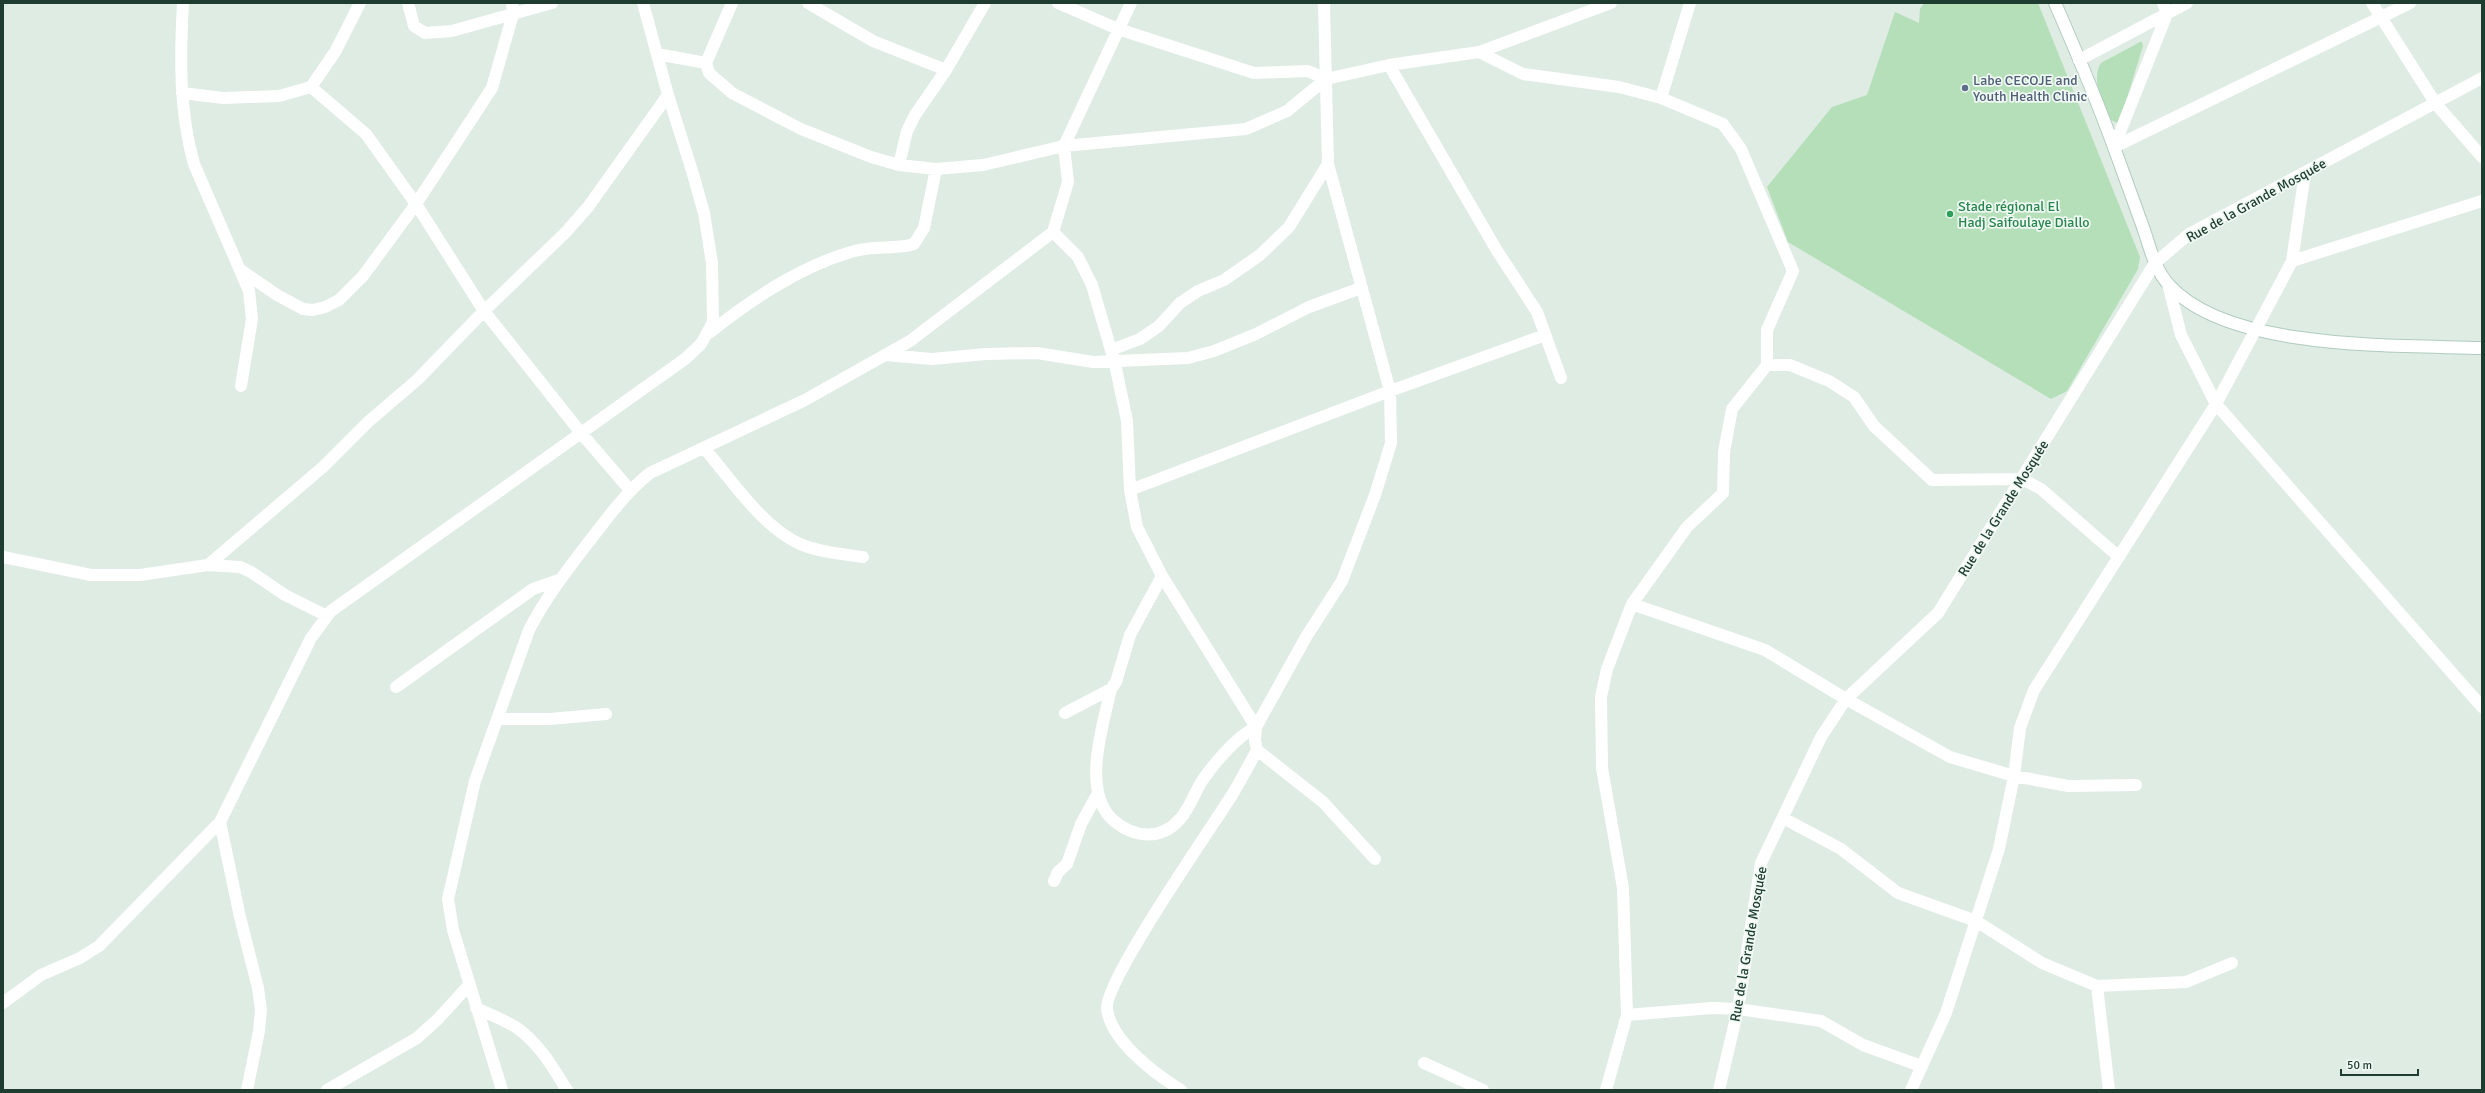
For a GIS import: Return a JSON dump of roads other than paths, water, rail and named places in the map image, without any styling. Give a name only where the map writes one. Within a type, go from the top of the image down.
[{"type":"street","points":[[183,3],[181,52],[185,127],[194,164],[242,271],[249,291],[252,319],[241,386]]},
{"type":"street","points":[[182,93],[223,98],[279,96],[311,87],[335,52],[360,3]]},
{"type":"street","points":[[408,3],[414,26],[425,33],[452,31],[512,9],[552,3]]},
{"type":"street","points":[[643,3],[668,95],[694,174],[704,214],[712,263],[714,312],[709,333]]},
{"type":"street","points":[[732,3],[706,63],[709,73],[732,92],[801,130],[871,157],[898,165],[936,169],[983,165],[1064,146],[1246,129],[1287,111],[1326,79],[1390,65],[1479,52],[1611,3]]},
{"type":"street","points":[[808,3],[873,41],[946,70]]},
{"type":"street","points":[[898,165],[907,131],[915,115],[946,70],[985,3]]},
{"type":"street","points":[[1058,3],[1118,29],[1254,73],[1308,72],[1326,79]]},
{"type":"street","points":[[502,1090],[453,930],[448,899],[475,781],[529,630],[541,607],[559,580],[630,490],[650,473],[805,400],[910,341],[1053,232],[1068,182],[1064,146],[1131,3]]},
{"type":"street","points":[[1181,1090],[1144,1065],[1112,1025],[1106,1008],[1110,993],[1131,953],[1232,795],[1257,750],[1255,740],[1256,727],[1306,637],[1342,581],[1375,494],[1391,442],[1390,391],[1360,288],[1328,164],[1324,3]]},
{"type":"street","points":[[1661,98],[1690,3]]},
{"type":"street","points":[[2055,3],[2114,147],[2155,263],[2168,284],[2188,302],[2217,318],[2256,329],[2334,342],[2482,348]]},
{"type":"street","points":[[2079,60],[2165,8],[2187,3]]},
{"type":"street","points":[[2372,3],[2436,104],[2482,157]]},
{"type":"street","points":[[2114,147],[2410,3]]},
{"type":"street","points":[[2114,147],[2165,8]]},
{"type":"street","points":[[242,271],[278,295],[303,309],[313,310],[325,307],[339,300],[363,276],[416,204],[492,88],[512,9]]},
{"type":"street","points":[[1479,52],[1523,74],[1619,87],[1661,98],[1723,124],[1742,149],[1793,271],[1767,330],[1767,365],[1732,409],[1724,452],[1723,493],[1687,527],[1632,604],[1607,669],[1601,697],[1602,768],[1623,888],[1626,1015],[1606,1090]]},
{"type":"street","points":[[657,54],[706,63]]},
{"type":"street","points":[[1390,65],[1496,249],[1537,312],[1561,378]]},
{"type":"street","name":"Rue de la Grande Mosquée","points":[[1719,1090],[1738,1009],[1762,863],[1821,737],[1846,699],[1938,613],[2155,263],[2189,234],[2436,104],[2482,78]]},
{"type":"street","points":[[311,87],[366,134],[416,204],[484,311],[581,433],[630,490]]},
{"type":"street","points":[[208,565],[323,467],[368,422],[417,380],[484,311],[565,233],[588,207],[668,95]]},
{"type":"street","points":[[1113,355],[1159,326],[1180,303],[1198,291],[1224,280],[1260,255],[1289,227],[1328,164]]},
{"type":"street","points":[[3,1003],[41,975],[80,958],[99,946],[220,822],[310,638],[326,615],[684,359],[701,344],[709,333],[750,302],[809,270],[850,252],[881,246],[905,247],[914,244],[924,228],[936,169]]},
{"type":"street","points":[[1911,1090],[1946,1013],[1999,849],[2014,776],[2020,728],[2034,690],[2216,404],[2292,261],[2305,173]]},
{"type":"street","points":[[2292,261],[2482,201]]},
{"type":"street","points":[[1053,232],[1078,257],[1089,278],[1113,355],[1127,421],[1130,490],[1137,527],[1162,576],[1256,727]]},
{"type":"street","points":[[2168,284],[2181,335],[2216,404],[2482,707]]},
{"type":"street","points":[[885,355],[932,359],[986,354],[1037,353],[1057,355],[1079,361],[1113,355],[1165,360],[1188,358],[1256,334],[1309,307],[1360,288]]},
{"type":"street","points":[[1130,490],[1390,391],[1545,335]]},
{"type":"street","points":[[1767,365],[1790,365],[1829,381],[1854,397],[1874,426],[1932,480],[2022,479],[2041,489],[2119,557]]},
{"type":"street","points":[[704,448],[765,519],[790,539],[802,545],[863,557]]},
{"type":"street","points":[[3,557],[91,575],[140,575],[208,565],[240,567],[285,595],[326,615]]},
{"type":"street","points":[[1162,576],[1130,635],[1116,682],[1111,689],[1096,760],[1098,793],[1113,820],[1141,836],[1158,834],[1170,828],[1180,819],[1204,778],[1246,733],[1256,727]]},
{"type":"street","points":[[396,686],[533,589],[559,580]]},
{"type":"street","points":[[1632,604],[1765,650],[1846,699],[1950,756],[2014,776],[2068,786],[2136,785]]},
{"type":"street","points":[[1065,713],[1111,689]]},
{"type":"street","points":[[498,719],[550,719],[606,714]]},
{"type":"street","points":[[1257,750],[1323,802],[1375,860]]},
{"type":"street","points":[[1054,881],[1058,872],[1067,864],[1081,824],[1098,793]]},
{"type":"street","points":[[1783,818],[1841,849],[1898,893],[1976,921],[2042,963],[2097,986],[2186,982],[2232,963]]},
{"type":"street","points":[[220,822],[240,917],[258,988],[260,1010],[259,1031],[246,1090]]},
{"type":"street","points":[[327,1090],[417,1038],[438,1020],[469,985]]},
{"type":"street","points":[[2097,986],[2109,1090]]},
{"type":"street","points":[[476,1008],[516,1028],[529,1038],[541,1051],[567,1090]]},
{"type":"street","points":[[1626,1015],[1712,1008],[1738,1009],[1821,1021],[1863,1045],[1921,1066]]},
{"type":"street","points":[[1424,1063],[1484,1090]]},
{"type":"place","name":"Labe CECOJE and Youth Health Clinic","points":[[1965,88]]},
{"type":"place","name":"Stade régional El Hadj Saifoulaye Diallo","points":[[1950,214]]}]
